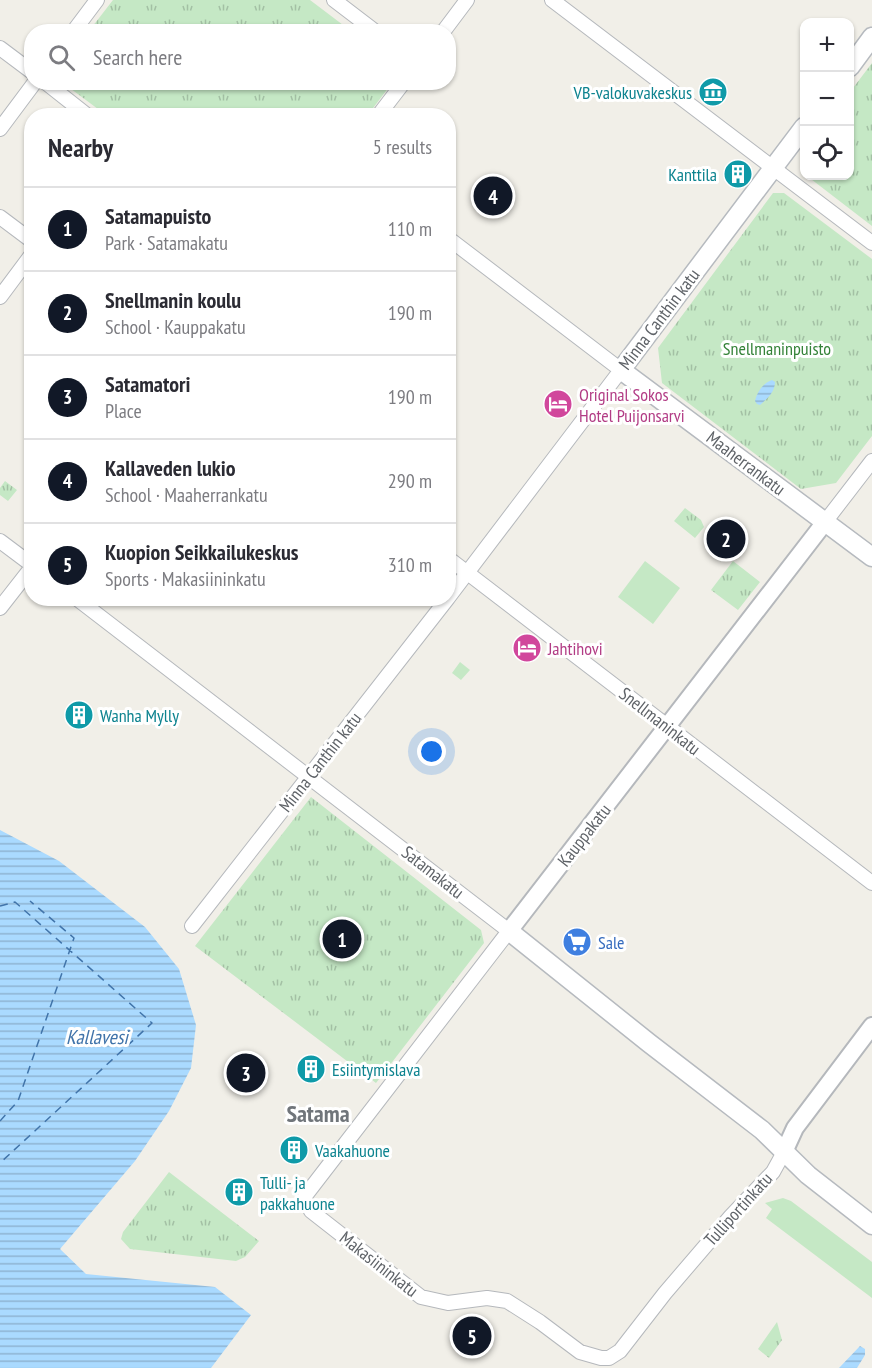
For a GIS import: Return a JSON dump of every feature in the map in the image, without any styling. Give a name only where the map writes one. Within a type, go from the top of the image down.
[{"type":"main road","points":[[854,60],[872,37]]},
{"type":"main road","name":"Minna Canthin katu","points":[[621,370],[800,132]]},
{"type":"main road","name":"Maaherrankatu","points":[[621,370],[872,557]]},
{"type":"main road","name":"Satamakatu","points":[[509,931],[762,1130],[808,1175],[872,1225]]},
{"type":"street","points":[[80,24],[97,0]]},
{"type":"street","points":[[334,0],[366,24]]},
{"type":"street","points":[[449,24],[467,0]]},
{"type":"street","points":[[552,0],[872,243]]},
{"type":"street","points":[[0,48],[24,66]]},
{"type":"street","points":[[0,129],[29,90]]},
{"type":"street","points":[[55,90],[78,108]]},
{"type":"street","points":[[384,108],[398,90]]},
{"type":"street","points":[[0,217],[24,235]]},
{"type":"street","name":"Maaherrankatu","points":[[456,244],[621,370]]},
{"type":"street","points":[[0,297],[24,265]]},
{"type":"street","name":"Minna Canthin katu","points":[[456,588],[621,370]]},
{"type":"street","name":"Kauppakatu","points":[[311,1210],[305,1200],[308,1190],[872,461]]},
{"type":"street","points":[[0,541],[24,560]]},
{"type":"street","name":"Snellmaninkatu","points":[[456,564],[872,883]]},
{"type":"street","points":[[0,608],[24,576]]},
{"type":"street","name":"Satamakatu","points":[[86,606],[509,931]]},
{"type":"street","name":"Minna Canthin katu","points":[[192,927],[442,606]]},
{"type":"street","name":"Tulliportinkatu","points":[[615,1356],[730,1216],[773,1172],[795,1128],[872,1026]]},
{"type":"street","name":"Makasiininkatu","points":[[311,1210],[421,1297],[448,1303],[487,1298],[507,1301],[580,1352],[600,1358],[615,1356]]},
{"type":"green space","points":[[113,0],[310,0],[342,24],[94,24]]},
{"type":"green space","points":[[872,63],[872,226],[812,180],[854,180],[854,87]]},
{"type":"green space","points":[[72,90],[387,90],[373,108],[97,108]]},
{"type":"green space","name":"Snellmaninpuisto","points":[[773,193],[784,193],[872,259],[872,436],[836,483],[801,489],[662,383],[658,348]]},
{"type":"green space","points":[[5,481],[17,490],[8,501],[0,495],[0,488]]},
{"type":"green space","points":[[685,508],[701,520],[704,527],[695,538],[674,521]]},
{"type":"green space","points":[[645,561],[680,588],[653,624],[618,597]]},
{"type":"green space","points":[[733,561],[760,582],[738,610],[711,590]]},
{"type":"green space","points":[[460,662],[470,670],[461,680],[452,673]]},
{"type":"green space","points":[[311,797],[481,930],[484,943],[376,1083],[195,946]]},
{"type":"green space","points":[[169,1172],[259,1241],[245,1257],[236,1261],[130,1249],[121,1239],[123,1232]]},
{"type":"green space","points":[[783,1198],[791,1201],[872,1262],[872,1298],[766,1218],[772,1209],[765,1203]]},
{"type":"green space","points":[[777,1322],[782,1340],[769,1358],[758,1349]]},
{"type":"water","points":[[772,380],[775,386],[772,392],[760,405],[757,404],[755,401],[759,391]]},
{"type":"water","name":"Kallavesi","points":[[0,830],[59,861],[145,927],[179,969],[196,1025],[191,1068],[169,1111],[135,1161],[60,1249],[86,1274],[215,1287],[251,1315],[211,1368],[0,1368]]},
{"type":"water","points":[[860,1346],[865,1349],[865,1355],[857,1368],[839,1368]]},
{"type":"ferry route","points":[[0,1121],[18,1101],[74,938],[30,901]]},
{"type":"ferry route","points":[[0,906],[15,902],[152,1023],[0,1163]]},
{"type":"place","name":"VB-valokuvakeskus","points":[[713,92]]},
{"type":"place","name":"Kanttila","points":[[738,174]]},
{"type":"place","name":"Kallaveden lukio","points":[[493,196]]},
{"type":"place","name":"Original Sokos Hotel Puijonsarvi","points":[[558,404]]},
{"type":"place","name":"Snellmanin koulu","points":[[726,539]]},
{"type":"place","name":"Jahtihovi","points":[[527,648]]},
{"type":"place","name":"Wanha Mylly","points":[[79,715]]},
{"type":"place","name":"Satamapuisto","points":[[342,939]]},
{"type":"place","name":"Sale","points":[[577,942]]},
{"type":"place","name":"Esiintymislava","points":[[311,1069]]},
{"type":"place","name":"Satamatori","points":[[246,1073]]},
{"type":"place","name":"Vaakahuone","points":[[294,1150]]},
{"type":"place","name":"Tulli- ja pakkahuone","points":[[239,1192]]},
{"type":"place","name":"Kuopion Seikkailukeskus","points":[[472,1336]]},
{"type":"district","name":"Satama","points":[[318,1113]]}]
